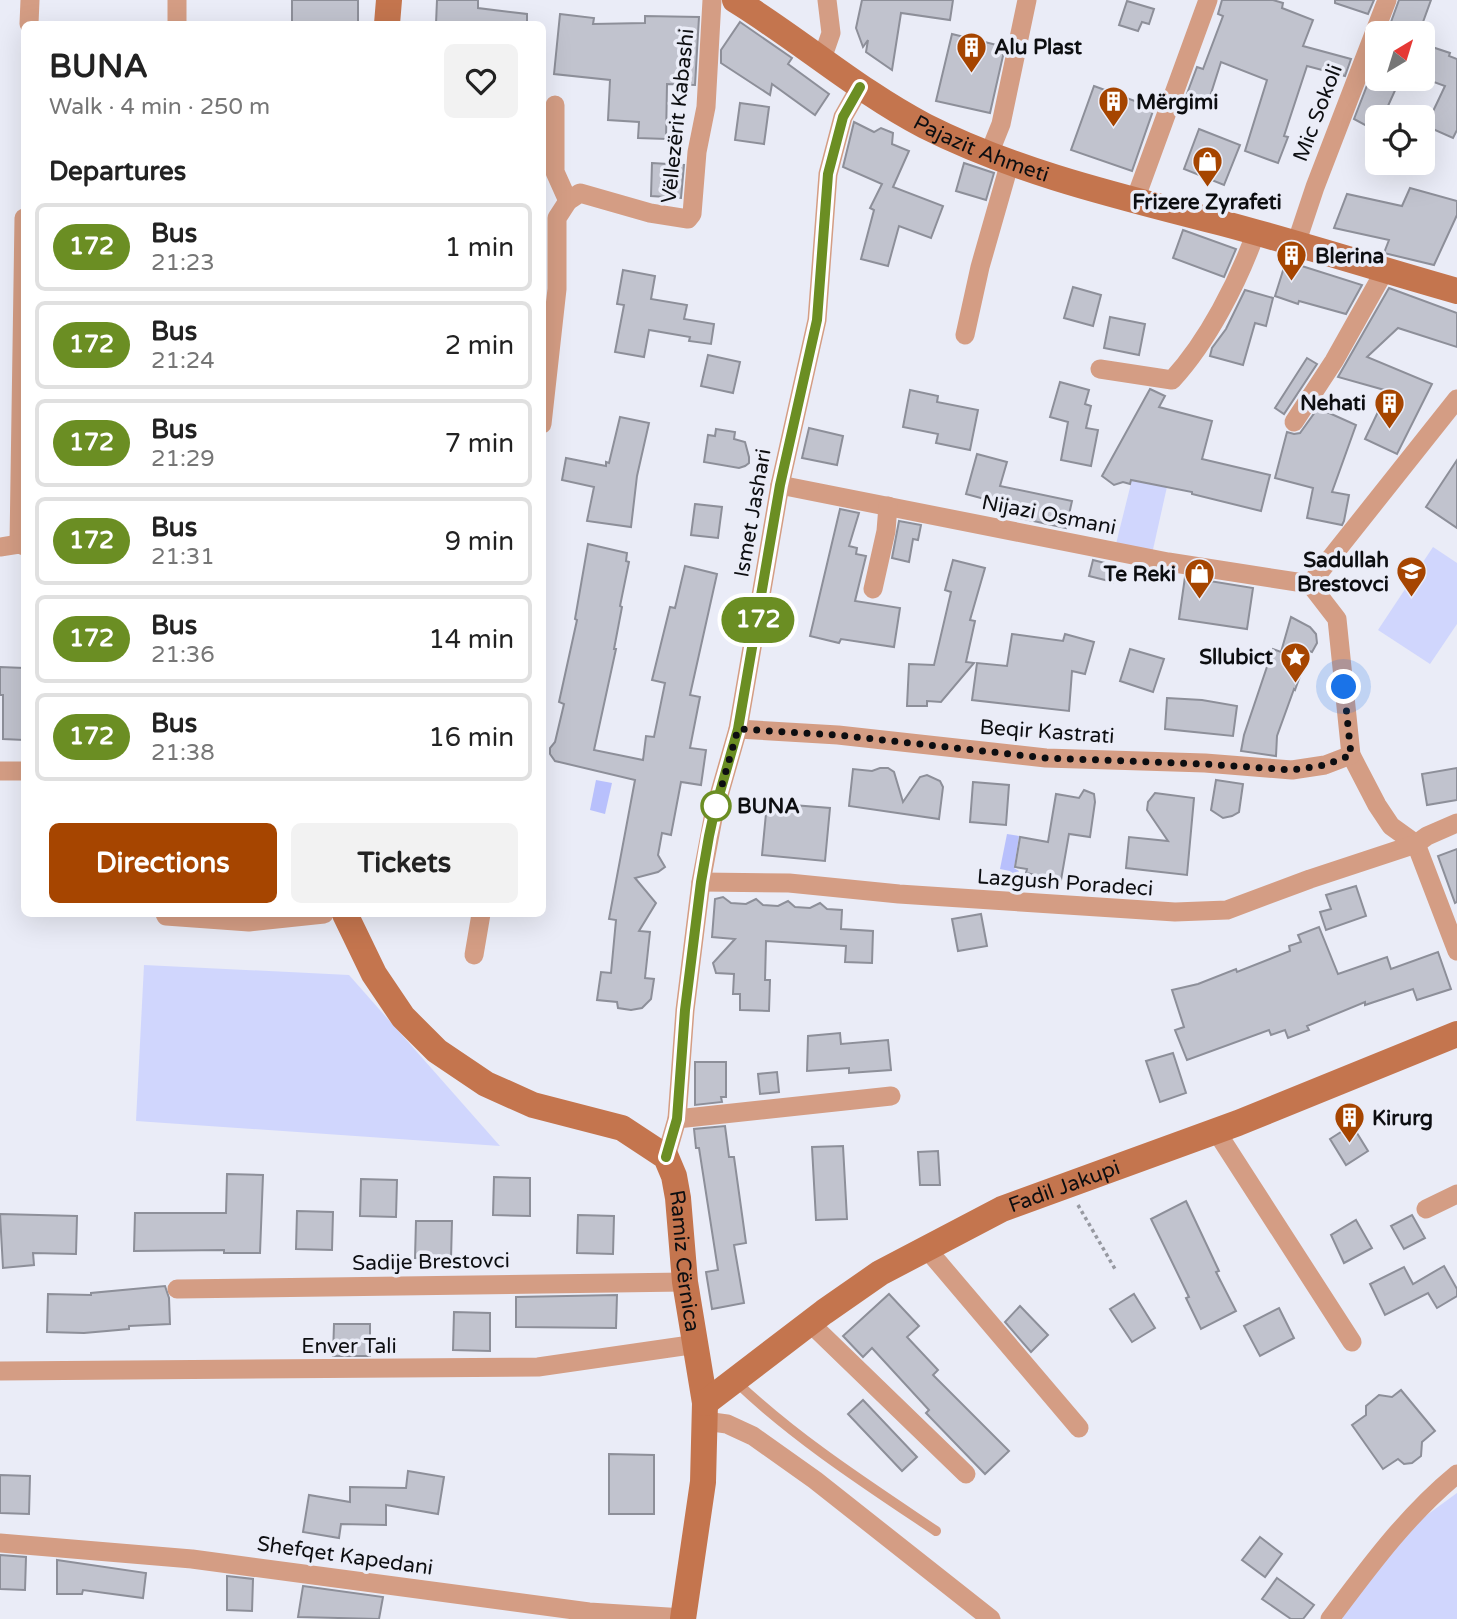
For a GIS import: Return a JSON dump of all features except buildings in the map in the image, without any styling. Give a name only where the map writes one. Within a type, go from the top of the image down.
[{"type":"street","points":[[29,21],[30,0]]},
{"type":"street","points":[[177,0],[177,21]]},
{"type":"street","points":[[387,21],[389,0]]},
{"type":"street","name":"Vëllezërit Kabashi","points":[[568,201],[580,193],[650,213],[688,219],[692,214],[697,152],[706,107],[712,0]]},
{"type":"street","name":"Pajazit Ahmeti","points":[[735,0],[860,87],[925,126],[1000,158],[1135,200],[1457,289]]},
{"type":"street","points":[[822,59],[831,33],[827,0]]},
{"type":"street","points":[[965,335],[983,256],[1000,158],[1001,124],[1027,0]]},
{"type":"street","points":[[1135,200],[1208,0]]},
{"type":"street","name":"Mic Sokoli","points":[[1296,244],[1315,187],[1387,0]]},
{"type":"street","name":"Ismet Jashari","points":[[666,1157],[677,1119],[685,1010],[701,882],[714,813],[738,729],[780,485],[817,320],[828,174],[843,117],[860,87]]},
{"type":"street","points":[[546,389],[557,289],[557,218],[568,201],[555,172],[555,105]]},
{"type":"street","points":[[1100,369],[1172,380],[1188,362],[1203,338],[1247,256],[1256,232]]},
{"type":"street","points":[[1294,422],[1334,361],[1385,270]]},
{"type":"street","points":[[15,546],[21,327]]},
{"type":"street","points":[[1457,399],[1310,584],[1337,619],[1351,755],[1391,826],[1416,844],[1457,951]]},
{"type":"street","name":"Nijazi Osmani","points":[[780,485],[1168,562],[1310,584]]},
{"type":"street","points":[[873,589],[886,531],[888,506]]},
{"type":"street","name":"Beqir Kastrati","points":[[738,729],[838,735],[1046,758],[1292,770],[1325,765],[1351,755]]},
{"type":"street","points":[[0,771],[21,771]]},
{"type":"street","name":"Lazgush Poradeci","points":[[701,882],[789,883],[972,900],[1175,912],[1227,910],[1416,844],[1457,822]]},
{"type":"street","points":[[180,917],[249,922],[296,917]]},
{"type":"street","points":[[346,917],[374,974],[404,1017],[437,1051],[486,1084],[533,1105],[622,1128],[666,1157]]},
{"type":"street","points":[[474,955],[480,917]]},
{"type":"street","name":"Fadil Jakupi","points":[[705,1412],[734,1380],[880,1273],[1002,1209],[1216,1131],[1457,1034]]},
{"type":"street","points":[[677,1119],[891,1096]]},
{"type":"street","points":[[1216,1131],[1352,1342]]},
{"type":"street","name":"Ramiz Cërnica","points":[[666,1157],[674,1176],[678,1198],[685,1282],[697,1344],[705,1412],[704,1482],[683,1618]]},
{"type":"street","points":[[1426,1209],[1457,1194]]},
{"type":"street","points":[[926,1248],[1079,1428]]},
{"type":"street","name":"Sadije Brestovci","points":[[177,1289],[685,1282]]},
{"type":"street","points":[[810,1323],[966,1474]]},
{"type":"street","name":"Enver Tali","points":[[0,1371],[538,1367],[697,1344]]},
{"type":"street","points":[[705,1412],[753,1436],[814,1480],[991,1619]]},
{"type":"street","points":[[1331,1619],[1393,1537],[1429,1497],[1457,1474]]},
{"type":"street","name":"Shefqet Kapedani","points":[[0,1543],[192,1559],[589,1612],[683,1618]]},
{"type":"lane","points":[[734,1380],[769,1413],[828,1459],[936,1531]]},
{"type":"path","points":[[1067,1185],[1115,1269]]},
{"type":"shaded area","points":[[1141,443],[1175,451],[1152,554],[1115,548]]},
{"type":"shaded area","points":[[1433,547],[1457,563],[1457,624],[1430,664],[1378,630]]},
{"type":"shaded area","points":[[596,780],[612,783],[605,814],[590,810]]},
{"type":"shaded area","points":[[1007,834],[1019,836],[1014,868],[1019,871],[1016,877],[1010,871],[1000,869]]},
{"type":"shaded area","points":[[144,965],[349,975],[500,1146],[136,1121]]},
{"type":"shaded area","points":[[1457,1493],[1457,1619],[1339,1619],[1405,1531]]},
{"type":"bus line","name":"172","points":[[666,1157],[677,1119],[685,1010],[709,836],[738,729],[780,485],[817,320],[828,174],[843,117],[860,87]]},
{"type":"place","name":"Alu Plast","points":[[971,74]]},
{"type":"place","name":"Mërgimi","points":[[1113,129]]},
{"type":"place","name":"Frizere Zyrafeti","points":[[1207,189]]},
{"type":"place","name":"Blerina","points":[[1292,283]]},
{"type":"place","name":"Nehati","points":[[1389,430]]},
{"type":"place","name":"Sadullah Brestovci","points":[[1412,599]]},
{"type":"place","name":"Te Reki","points":[[1199,601]]},
{"type":"place","name":"Sllubict","points":[[1296,684]]},
{"type":"place","name":"BUNA","points":[[716,806]]},
{"type":"place","name":"Kirurg","points":[[1349,1145]]},
{"type":"route","points":[[716,806],[714,813],[738,729],[838,735],[1046,758],[1292,770],[1325,765],[1351,755],[1344,687]]}]
